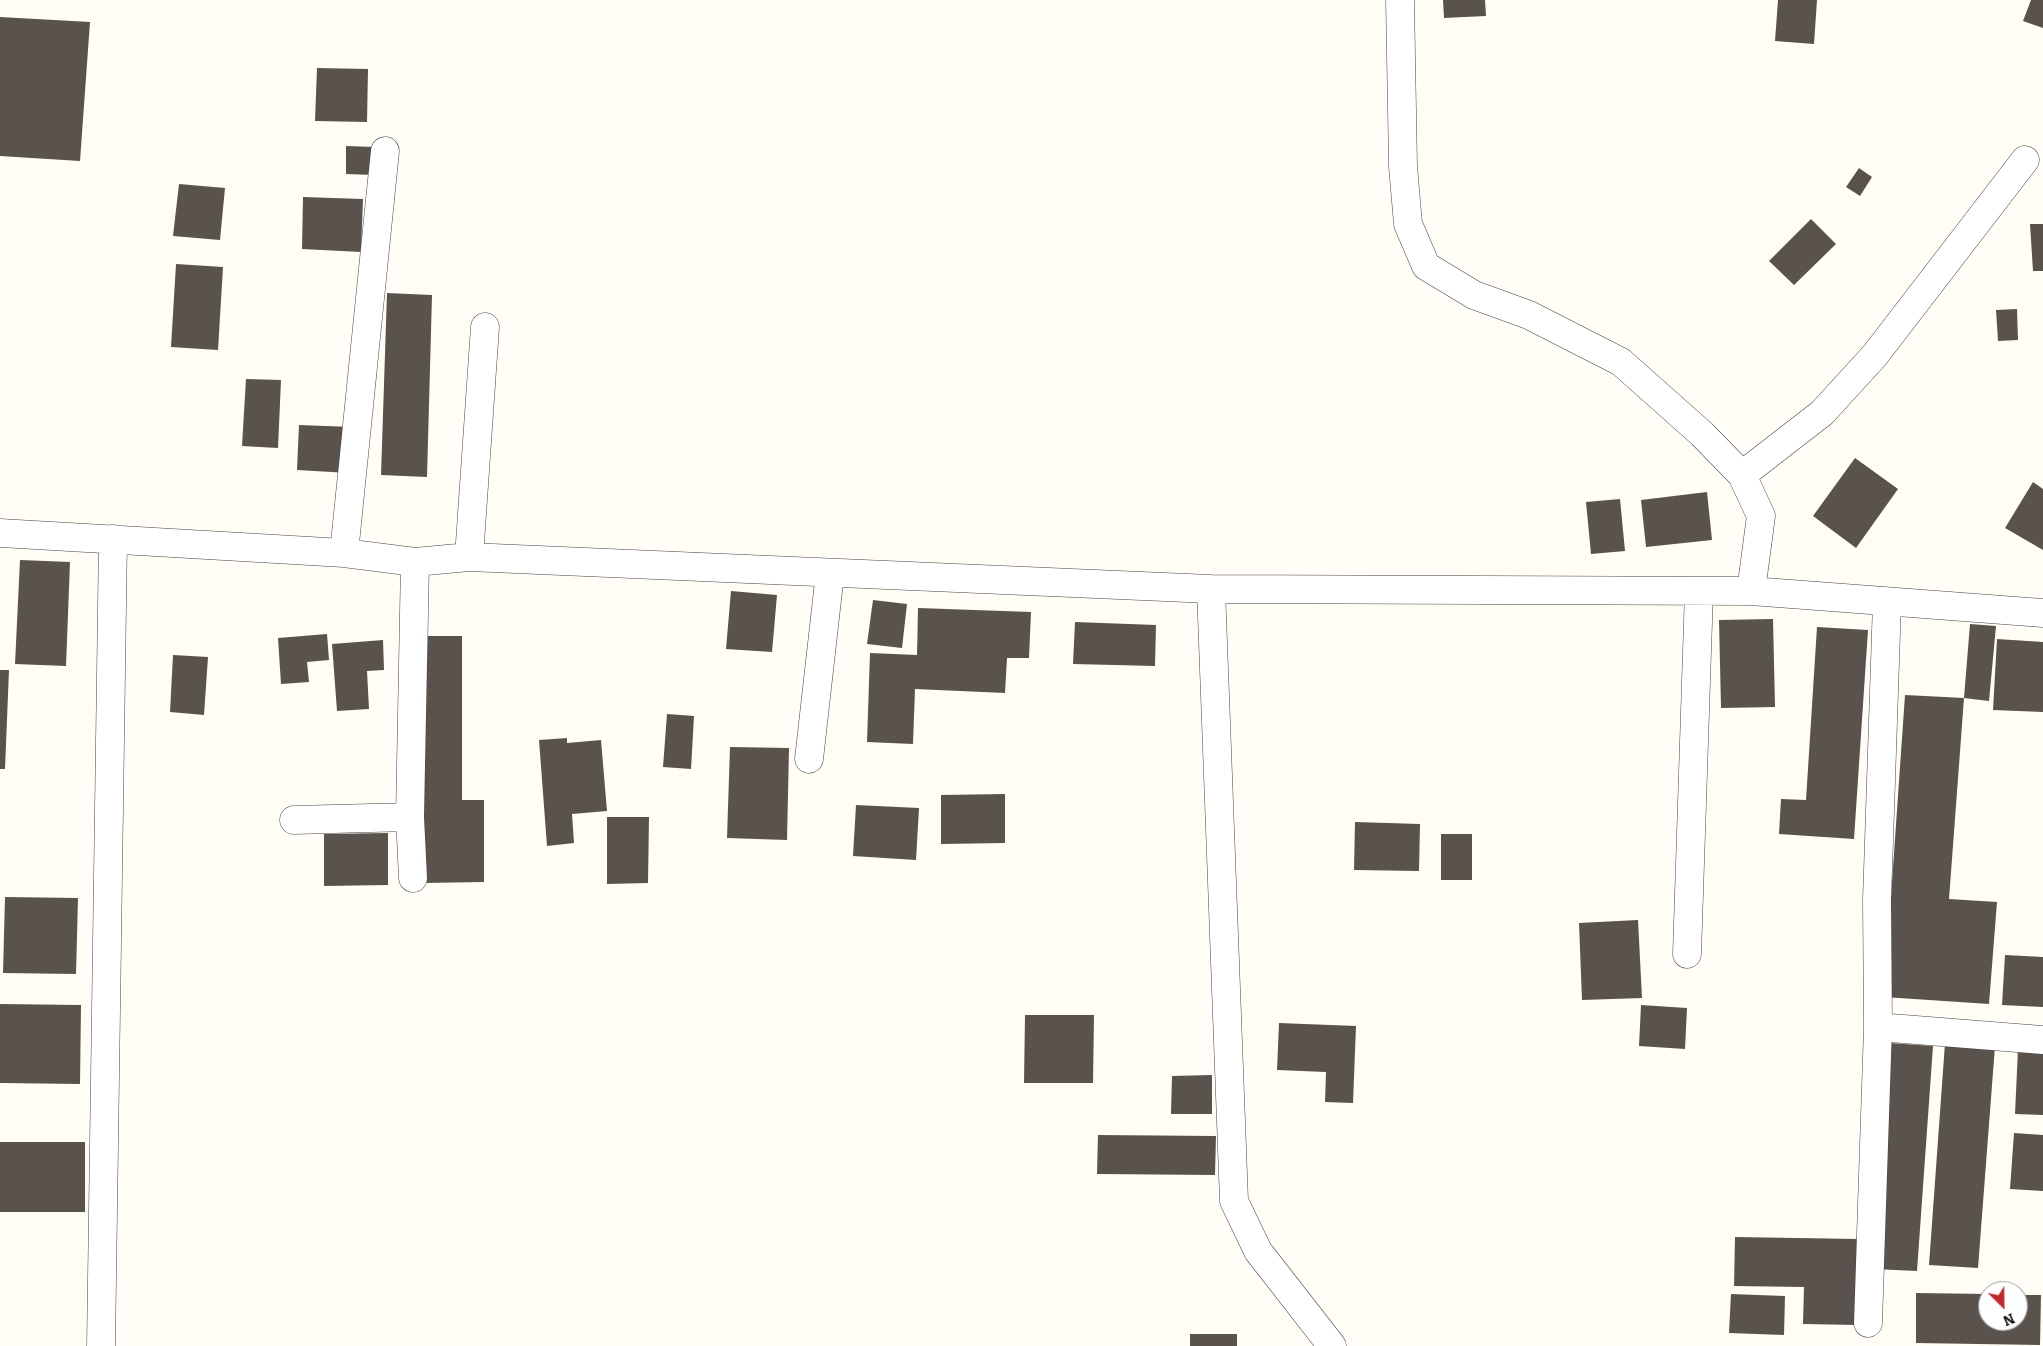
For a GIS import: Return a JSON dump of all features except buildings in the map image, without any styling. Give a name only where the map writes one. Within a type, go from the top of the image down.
[{"type":"street","points":[[1400,0],[1403,166],[1408,224],[1426,266],[1474,295],[1530,315],[1622,362],[1702,434],[1742,475],[1761,516],[1750,591]]},
{"type":"street","points":[[344,553],[385,151]]},
{"type":"street","points":[[1742,475],[1822,412],[1875,355],[2025,160]]},
{"type":"street","points":[[469,557],[485,327]]},
{"type":"street","points":[[0,533],[344,553],[415,562],[469,557],[1211,589],[1750,591],[2043,613]]},
{"type":"street","points":[[101,1346],[113,539]]},
{"type":"street","points":[[413,878],[410,817],[415,562]]},
{"type":"street","points":[[809,759],[830,573]]},
{"type":"street","points":[[1211,589],[1234,1201],[1258,1251],[1332,1346]]},
{"type":"street","points":[[1687,954],[1699,591]]},
{"type":"street","points":[[1868,1323],[1878,1027],[1877,900],[1887,602]]},
{"type":"street","points":[[294,820],[410,817]]},
{"type":"street","points":[[1878,1027],[2043,1040]]}]
